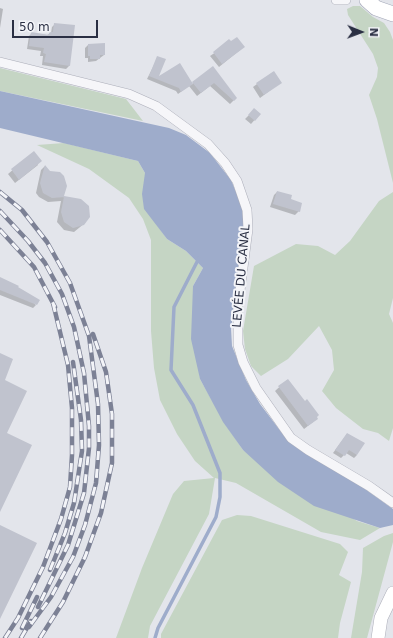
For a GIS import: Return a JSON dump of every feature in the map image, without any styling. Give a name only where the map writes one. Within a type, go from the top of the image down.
[{"type":"main road","points":[[367,0],[376,8],[392,16]]},
{"type":"main road","points":[[378,638],[381,618],[393,593]]},
{"type":"street","points":[[336,0],[346,0]]},
{"type":"street","name":"LEVÉE DU CANAL","points":[[0,62],[129,94],[156,106],[208,144],[225,163],[237,181],[246,210],[246,246],[237,325],[238,345],[243,362],[256,388],[291,438],[308,450],[369,486],[393,503]]},
{"type":"green space","points":[[353,6],[360,6],[373,17],[384,23],[393,40],[393,183],[377,119],[369,95],[377,77],[378,68],[373,54],[348,15],[347,9]]},
{"type":"green space","points":[[0,68],[126,99],[143,121],[0,91]]},
{"type":"green space","points":[[64,143],[138,161],[145,173],[157,225],[167,239],[186,251],[203,268],[193,286],[200,379],[224,422],[243,450],[357,521],[380,528],[360,540],[321,532],[236,483],[215,478],[209,514],[150,626],[148,638],[116,638],[142,568],[173,494],[184,481],[214,478],[195,461],[177,434],[160,400],[154,368],[151,331],[151,240],[143,219],[129,198],[89,169],[37,145]]},
{"type":"green space","points":[[393,192],[393,298],[389,314],[393,323],[393,428],[389,441],[378,433],[363,429],[336,408],[322,391],[334,370],[332,350],[319,326],[288,359],[261,376],[251,366],[245,349],[243,331],[254,266],[296,244],[318,246],[335,255],[350,241],[379,201]]},
{"type":"green space","points":[[237,515],[251,516],[340,544],[348,552],[339,575],[351,582],[340,623],[338,638],[161,638],[161,634],[222,520]]},
{"type":"green space","points":[[393,533],[393,542],[367,638],[351,638],[362,572],[363,548],[384,536]]},
{"type":"water","points":[[0,91],[169,128],[186,135],[210,153],[231,180],[242,206],[245,223],[231,329],[232,346],[246,380],[260,404],[285,437],[303,452],[347,476],[393,509],[393,525],[380,528],[314,506],[278,482],[243,450],[223,422],[200,379],[191,339],[193,286],[203,268],[186,251],[167,239],[144,209],[142,194],[145,173],[138,161],[0,128]]},
{"type":"building","points":[[54,23],[75,25],[70,66],[44,62],[46,54],[43,53],[44,48],[29,46],[31,32],[49,35],[49,32],[53,32]]},
{"type":"building","points":[[237,37],[245,47],[222,64],[213,52],[229,39],[231,41]]},
{"type":"building","points":[[105,43],[105,55],[100,55],[100,59],[90,59],[90,56],[88,56],[88,44]]},
{"type":"building","points":[[157,56],[166,59],[159,76],[180,63],[193,84],[181,92],[179,88],[149,76]]},
{"type":"building","points":[[213,66],[237,98],[234,101],[214,83],[201,93],[192,82]]},
{"type":"building","points":[[274,71],[282,83],[264,95],[256,83]]},
{"type":"building","points":[[254,108],[261,114],[255,121],[248,115]]},
{"type":"building","points":[[34,151],[42,161],[19,180],[11,169]]},
{"type":"building","points":[[45,165],[50,171],[60,172],[64,176],[67,186],[64,196],[81,199],[89,206],[90,217],[84,225],[73,228],[64,222],[61,212],[64,197],[52,198],[43,193],[40,183]]},
{"type":"building","points":[[277,191],[292,195],[291,199],[302,203],[300,212],[273,204]]},
{"type":"building","points":[[0,277],[19,286],[18,287],[40,300],[37,305],[0,290]]},
{"type":"building","points":[[0,353],[13,359],[5,380],[27,391],[7,433],[32,445],[0,512]]},
{"type":"building","points":[[288,379],[305,401],[307,399],[319,415],[317,417],[318,419],[308,426],[278,386]]},
{"type":"building","points":[[347,433],[365,443],[357,455],[349,450],[345,456],[335,450]]},
{"type":"building","points":[[0,525],[37,543],[0,619]]},
{"type":"waterway","points":[[155,638],[158,628],[216,517],[220,497],[220,473],[193,405],[171,370],[174,307],[199,258]]},
{"type":"railway","points":[[0,192],[22,210],[47,242],[70,283],[89,336],[98,404],[99,445],[96,483],[85,525],[73,557],[51,597],[29,627]]},
{"type":"railway","points":[[0,211],[28,241],[45,263],[62,294],[74,327],[84,373],[89,426],[89,448],[84,493],[68,545],[38,607]]},
{"type":"railway","points":[[0,230],[34,267],[55,307]]},
{"type":"railway","points":[[5,638],[18,618],[43,567],[61,519],[70,487],[72,408],[68,365],[53,303]]},
{"type":"railway","points":[[40,638],[63,602],[85,557],[101,513],[112,463],[112,414],[106,372],[93,334]]},
{"type":"railway","points":[[50,570],[65,533],[74,503],[82,451],[81,420],[73,362]]},
{"type":"railway","points":[[22,628],[37,597]]},
{"type":"railway","points":[[21,638],[31,621]]}]
